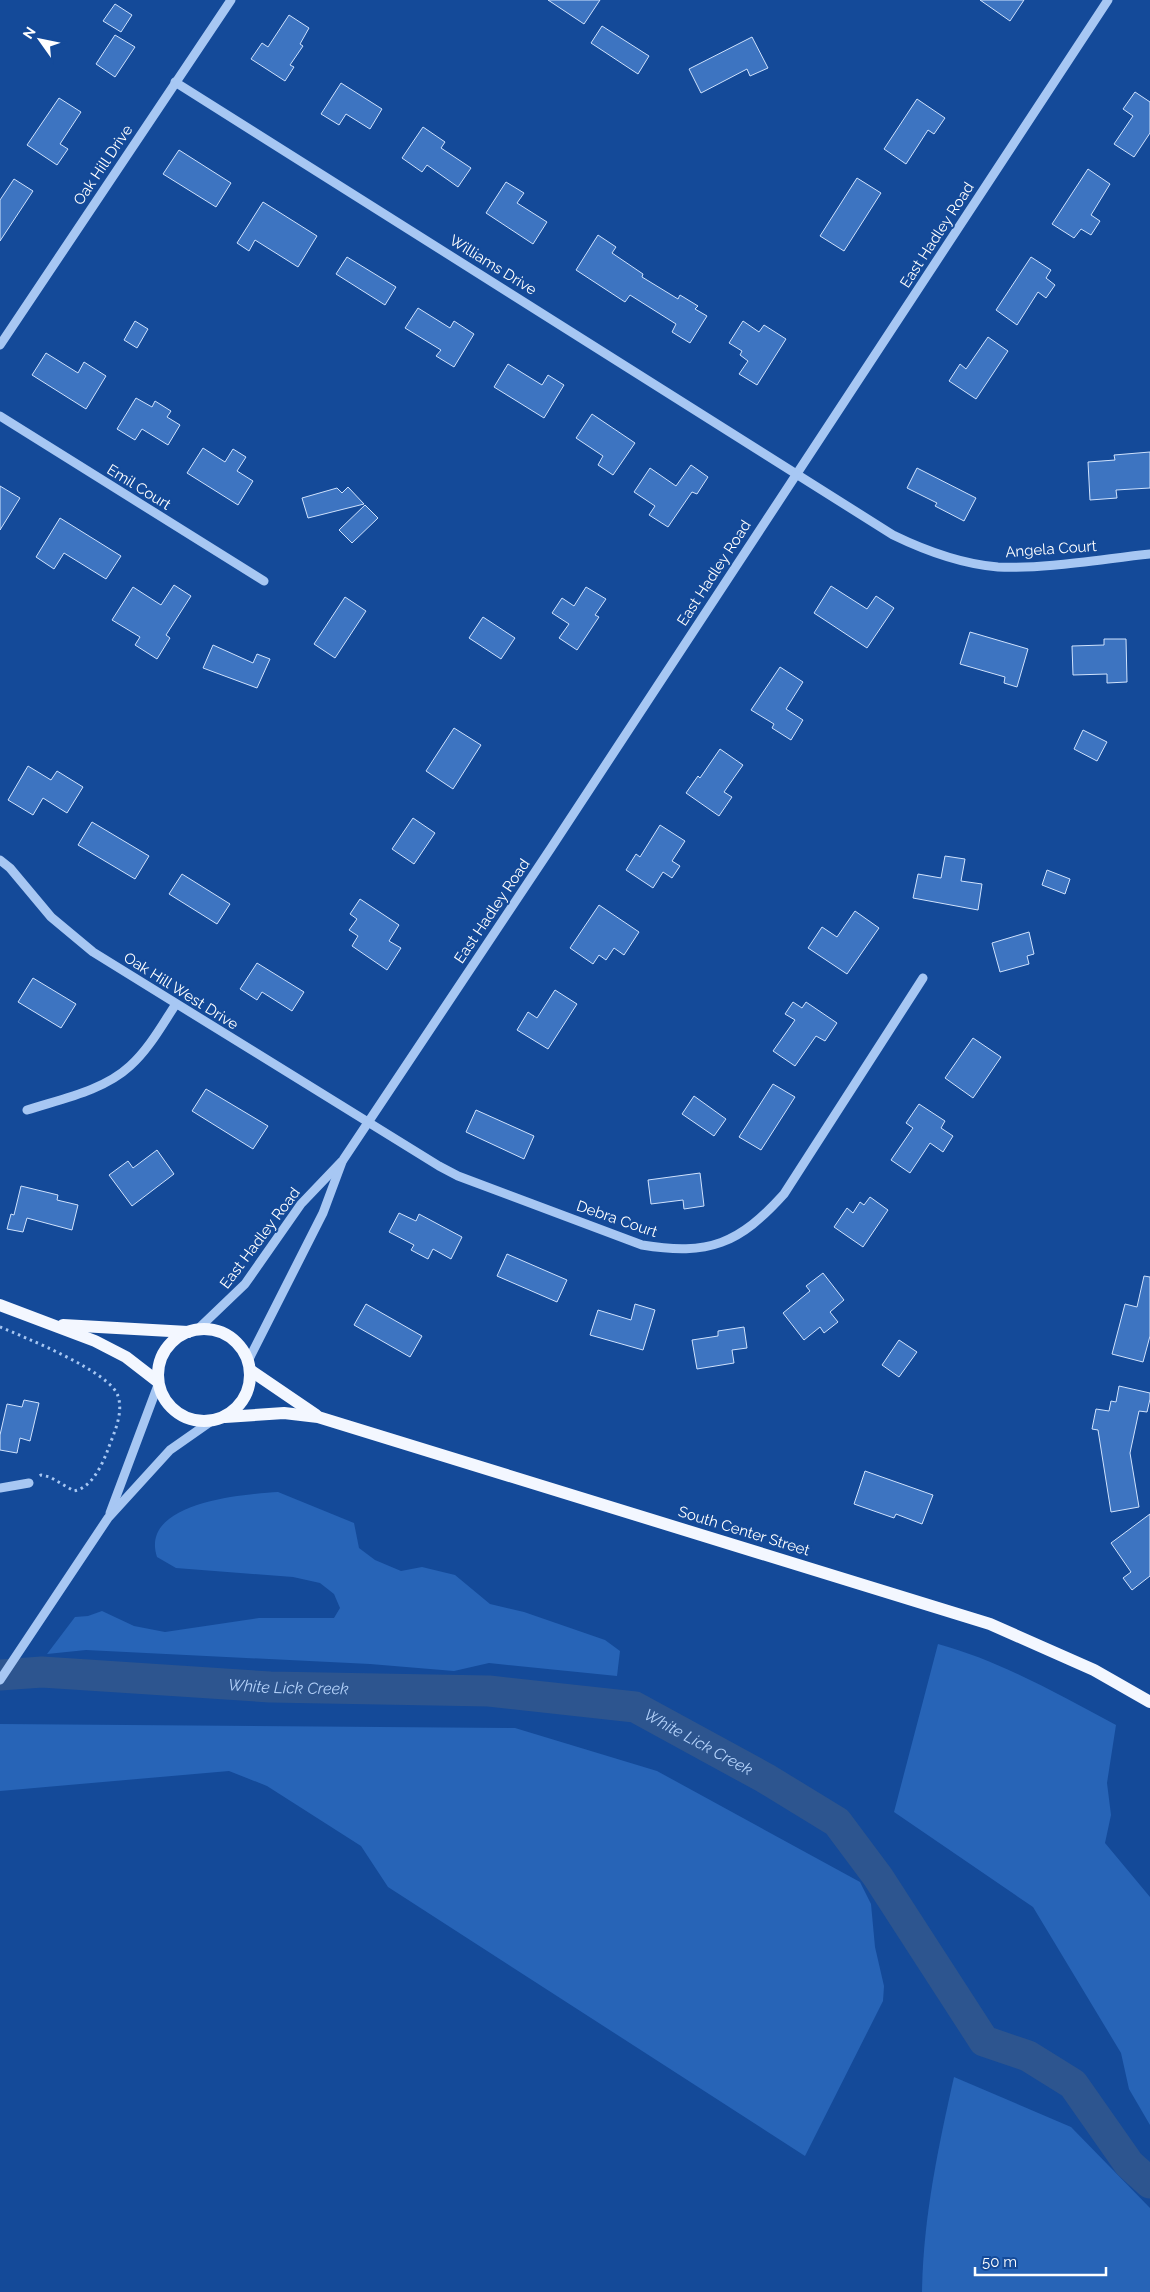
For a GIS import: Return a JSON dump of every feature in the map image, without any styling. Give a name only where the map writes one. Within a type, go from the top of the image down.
[{"type":"main road","points":[[0,1305],[56,1325],[119,1353],[158,1383]]},
{"type":"main road","points":[[56,1325],[193,1331],[214,1330],[228,1336],[237,1342],[249,1365],[249,1384],[244,1397],[236,1408],[225,1417],[210,1422],[190,1420],[173,1411],[166,1403],[158,1383],[158,1366],[164,1351],[174,1340],[193,1331]]},
{"type":"main road","name":"South Center Street","points":[[249,1365],[318,1417]]},
{"type":"main road","name":"South Center Street","points":[[225,1417],[284,1413],[318,1417],[990,1624],[1094,1670],[1150,1702]]},
{"type":"street","name":"Oak Hill Drive","points":[[0,345],[230,0]]},
{"type":"street","name":"East Hadley Road","points":[[193,1331],[245,1284],[301,1204],[343,1160],[546,856],[1108,0]]},
{"type":"street","name":"Williams Drive","points":[[175,82],[798,472]]},
{"type":"street","name":"Emil Court","points":[[0,416],[264,581]]},
{"type":"street","name":"Angela Court","points":[[798,472],[893,535],[922,549],[959,560],[997,566],[1024,566],[1150,554]]},
{"type":"street","name":"Oak Hill West Drive","points":[[0,860],[10,868],[52,917],[73,937],[93,952],[367,1123]]},
{"type":"street","name":"Debra Court","points":[[367,1123],[458,1176],[642,1245],[666,1249],[697,1250],[714,1246],[743,1232],[761,1219],[784,1194],[923,978]]},
{"type":"street","points":[[27,1110],[103,1084],[130,1066],[153,1039],[176,1004]]},
{"type":"street","name":"East Hadley Road","points":[[249,1365],[323,1213],[343,1160]]},
{"type":"street","points":[[108,1518],[158,1383]]},
{"type":"street","points":[[0,1680],[108,1518],[170,1450],[210,1422]]},
{"type":"street","points":[[0,1488],[30,1482]]},
{"type":"path","points":[[0,1327],[30,1339],[104,1378],[118,1395],[120,1414],[116,1429],[104,1458],[90,1482],[82,1490],[74,1491],[50,1477],[41,1475],[30,1482]]},
{"type":"shaded area","points":[[278,1492],[354,1523],[359,1548],[375,1560],[401,1571],[422,1567],[455,1575],[490,1604],[524,1612],[605,1640],[620,1651],[617,1676],[489,1663],[454,1671],[370,1664],[86,1650],[47,1654],[75,1617],[88,1616],[102,1611],[134,1626],[165,1632],[259,1618],[334,1618],[340,1608],[334,1594],[320,1583],[293,1577],[176,1568],[157,1557],[156,1538],[164,1524],[178,1513],[220,1499]]},
{"type":"shaded area","points":[[938,1644],[1007,1669],[1116,1725],[1107,1783],[1111,1815],[1105,1843],[1150,1897],[1150,2125],[1129,2089],[1121,2053],[1033,1907],[894,1812]]},
{"type":"shaded area","points":[[0,1724],[515,1728],[657,1771],[860,1882],[871,1904],[875,1947],[884,1986],[883,2001],[805,2156],[388,1887],[361,1846],[267,1786],[229,1771],[0,1791]]},
{"type":"shaded area","points":[[954,2077],[1071,2127],[1150,2208],[1150,2292],[922,2292],[928,2211]]},
{"type":"building","points":[[548,0],[600,0],[584,24]]},
{"type":"building","points":[[980,0],[1024,0],[1010,21]]},
{"type":"building","points":[[115,4],[132,15],[121,32],[103,21]]},
{"type":"building","points":[[289,15],[309,28],[300,44],[303,46],[290,65],[294,67],[285,81],[251,59],[262,43],[268,47]]},
{"type":"building","points":[[602,26],[649,56],[638,74],[591,43]]},
{"type":"building","points":[[115,35],[135,47],[115,77],[96,64]]},
{"type":"building","points":[[752,37],[768,68],[750,76],[747,69],[701,93],[689,69]]},
{"type":"building","points":[[341,83],[382,109],[370,129],[346,114],[339,125],[321,114]]},
{"type":"building","points":[[1135,92],[1150,102],[1150,133],[1134,157],[1114,144],[1133,116],[1123,109]]},
{"type":"building","points":[[59,98],[81,112],[60,144],[68,149],[57,165],[27,145]]},
{"type":"building","points":[[917,99],[945,118],[934,134],[928,130],[906,164],[884,149]]},
{"type":"building","points":[[423,127],[445,142],[441,148],[471,168],[458,187],[427,165],[422,172],[402,158]]},
{"type":"building","points":[[179,150],[231,183],[216,207],[163,174]]},
{"type":"building","points":[[1088,169],[1110,184],[1091,215],[1100,221],[1091,235],[1081,229],[1074,238],[1052,224]]},
{"type":"building","points":[[857,178],[881,193],[844,251],[820,236]]},
{"type":"building","points":[[14,179],[33,191],[0,241],[0,200]]},
{"type":"building","points":[[506,182],[524,193],[517,203],[547,222],[533,244],[486,213]]},
{"type":"building","points":[[263,202],[317,236],[298,267],[255,240],[249,251],[237,243]]},
{"type":"building","points":[[598,235],[616,247],[612,253],[643,274],[642,277],[678,299],[680,295],[698,306],[695,309],[707,316],[690,343],[672,332],[676,324],[630,295],[625,302],[576,270]]},
{"type":"building","points":[[347,257],[396,287],[385,305],[336,274]]},
{"type":"building","points":[[1031,257],[1051,270],[1046,278],[1055,285],[1046,298],[1038,292],[1017,325],[996,310]]},
{"type":"building","points":[[418,308],[450,328],[454,321],[474,334],[454,367],[436,356],[441,350],[405,328]]},
{"type":"building","points":[[135,321],[148,329],[137,348],[124,340]]},
{"type":"building","points":[[743,321],[759,332],[764,325],[786,339],[757,385],[739,374],[748,361],[740,355],[742,351],[729,343]]},
{"type":"building","points":[[988,337],[1008,351],[976,399],[949,381],[960,364],[966,369]]},
{"type":"building","points":[[46,353],[78,373],[84,362],[106,376],[86,409],[32,375]]},
{"type":"building","points":[[508,364],[542,385],[548,375],[564,385],[544,418],[494,387]]},
{"type":"building","points":[[136,398],[152,407],[155,401],[171,411],[167,417],[180,425],[168,445],[142,429],[135,440],[117,429]]},
{"type":"building","points":[[592,414],[635,443],[613,475],[598,465],[603,456],[576,438]]},
{"type":"building","points":[[203,448],[225,462],[233,449],[246,457],[237,471],[253,481],[238,505],[187,473]]},
{"type":"building","points":[[1150,452],[1150,488],[1116,490],[1117,498],[1090,500],[1088,462],[1115,460],[1114,455]]},
{"type":"building","points":[[691,465],[708,477],[697,494],[692,492],[668,527],[649,515],[655,506],[634,492],[650,468],[676,486]]},
{"type":"building","points":[[917,468],[976,498],[964,521],[935,506],[937,503],[907,488]]},
{"type":"building","points":[[0,486],[20,498],[0,530]]},
{"type":"building","points":[[348,487],[364,504],[308,518],[302,498],[337,488],[342,493]]},
{"type":"building","points":[[365,505],[378,518],[352,543],[339,530]]},
{"type":"building","points":[[60,518],[121,556],[106,579],[64,553],[54,569],[36,557]]},
{"type":"building","points":[[174,585],[191,596],[166,635],[170,638],[157,659],[135,645],[140,637],[112,620],[133,587],[161,605]]},
{"type":"building","points":[[831,586],[867,609],[876,596],[894,608],[867,648],[814,613]]},
{"type":"building","points":[[586,587],[606,599],[595,615],[599,617],[577,650],[559,638],[569,624],[552,613],[562,598],[574,606]]},
{"type":"building","points":[[345,597],[366,611],[335,658],[314,644]]},
{"type":"building","points":[[483,617],[515,638],[501,659],[469,638]]},
{"type":"building","points":[[970,632],[1028,649],[1017,687],[1004,683],[1005,677],[960,664]]},
{"type":"building","points":[[1104,639],[1126,639],[1127,682],[1107,683],[1107,674],[1073,675],[1072,646],[1104,645]]},
{"type":"building","points":[[213,645],[253,663],[257,654],[270,659],[257,688],[203,668]]},
{"type":"building","points":[[780,667],[803,682],[786,709],[803,720],[791,740],[772,728],[774,724],[751,710]]},
{"type":"building","points":[[454,728],[481,745],[453,789],[426,771]]},
{"type":"building","points":[[1083,730],[1107,742],[1097,761],[1074,749]]},
{"type":"building","points":[[720,749],[743,765],[724,792],[732,797],[719,816],[686,793],[698,776],[700,778]]},
{"type":"building","points":[[28,766],[51,780],[57,771],[83,787],[67,813],[43,798],[33,815],[8,800]]},
{"type":"building","points":[[413,818],[435,833],[414,864],[392,849]]},
{"type":"building","points":[[92,822],[149,856],[135,879],[78,845]]},
{"type":"building","points":[[660,825],[685,841],[672,861],[680,866],[672,878],[663,872],[653,888],[626,870],[636,854],[640,857]]},
{"type":"building","points":[[945,856],[965,859],[961,881],[982,884],[978,910],[913,898],[918,874],[941,878]]},
{"type":"building","points":[[1047,870],[1070,879],[1065,894],[1042,885]]},
{"type":"building","points":[[182,874],[230,904],[217,924],[169,894]]},
{"type":"building","points":[[360,899],[399,925],[389,941],[401,948],[387,970],[352,946],[358,936],[349,930],[357,919],[350,914]]},
{"type":"building","points":[[599,905],[639,932],[624,955],[614,948],[606,960],[599,955],[593,964],[570,948]]},
{"type":"building","points":[[855,911],[879,928],[847,974],[808,948],[822,927],[837,937]]},
{"type":"building","points":[[1029,932],[1034,954],[1027,956],[1029,964],[1000,972],[992,943]]},
{"type":"building","points":[[257,963],[304,992],[292,1011],[262,992],[257,1000],[240,989]]},
{"type":"building","points":[[33,978],[76,1004],[61,1028],[18,1002]]},
{"type":"building","points":[[555,990],[577,1004],[548,1049],[517,1030],[528,1012],[537,1018]]},
{"type":"building","points":[[793,1002],[802,1008],[806,1002],[837,1023],[825,1041],[816,1036],[795,1066],[773,1051],[795,1020],[785,1014]]},
{"type":"building","points":[[973,1038],[1001,1057],[973,1098],[945,1078]]},
{"type":"building","points":[[773,1084],[795,1097],[761,1150],[739,1137]]},
{"type":"building","points":[[206,1089],[268,1126],[253,1149],[192,1111]]},
{"type":"building","points":[[694,1096],[726,1119],[714,1136],[682,1114]]},
{"type":"building","points":[[919,1104],[945,1121],[941,1128],[953,1136],[943,1152],[930,1143],[910,1173],[891,1160],[913,1128],[906,1123]]},
{"type":"building","points":[[476,1110],[534,1136],[524,1159],[466,1132]]},
{"type":"building","points":[[157,1150],[174,1174],[132,1206],[109,1175],[128,1161],[133,1168]]},
{"type":"building","points":[[700,1173],[704,1206],[684,1209],[683,1200],[651,1204],[648,1180]]},
{"type":"building","points":[[21,1186],[58,1195],[57,1200],[78,1205],[72,1230],[27,1218],[23,1232],[7,1229],[11,1214],[14,1215]]},
{"type":"building","points":[[870,1197],[888,1210],[863,1247],[834,1227],[847,1208],[853,1213],[860,1202],[864,1205]]},
{"type":"building","points":[[399,1213],[416,1221],[419,1214],[462,1237],[451,1259],[433,1249],[428,1259],[411,1250],[414,1245],[389,1232]]},
{"type":"building","points":[[507,1254],[567,1280],[557,1302],[497,1276]]},
{"type":"building","points":[[823,1273],[844,1300],[830,1312],[838,1322],[824,1333],[820,1327],[804,1340],[783,1313],[810,1291],[806,1286]]},
{"type":"building","points":[[1144,1276],[1150,1277],[1150,1336],[1143,1362],[1112,1354],[1125,1304],[1137,1307]]},
{"type":"building","points":[[366,1304],[422,1336],[410,1357],[354,1325]]},
{"type":"building","points":[[635,1304],[655,1310],[643,1350],[590,1335],[598,1310],[631,1320]]},
{"type":"building","points":[[744,1327],[747,1348],[732,1350],[734,1363],[697,1369],[692,1340],[718,1336],[718,1331]]},
{"type":"building","points":[[899,1340],[917,1352],[899,1377],[882,1365]]},
{"type":"building","points":[[1119,1386],[1150,1393],[1150,1399],[1147,1412],[1139,1411],[1130,1453],[1139,1507],[1111,1512],[1098,1430],[1092,1429],[1096,1409],[1109,1411],[1111,1401],[1116,1402]]},
{"type":"building","points":[[24,1400],[39,1403],[30,1441],[20,1438],[17,1453],[0,1450],[0,1435],[7,1404],[22,1407]]},
{"type":"building","points":[[865,1471],[933,1495],[922,1524],[896,1514],[894,1518],[854,1504]]},
{"type":"building","points":[[1150,1514],[1150,1576],[1132,1590],[1123,1578],[1131,1572],[1111,1543]]},
{"type":"waterway","name":"White Lick Creek","points":[[0,1675],[42,1672],[270,1687],[489,1691],[635,1707],[765,1778],[837,1822],[878,1877],[984,2041],[1028,2056],[1073,2084],[1129,2164],[1150,2183]]}]
